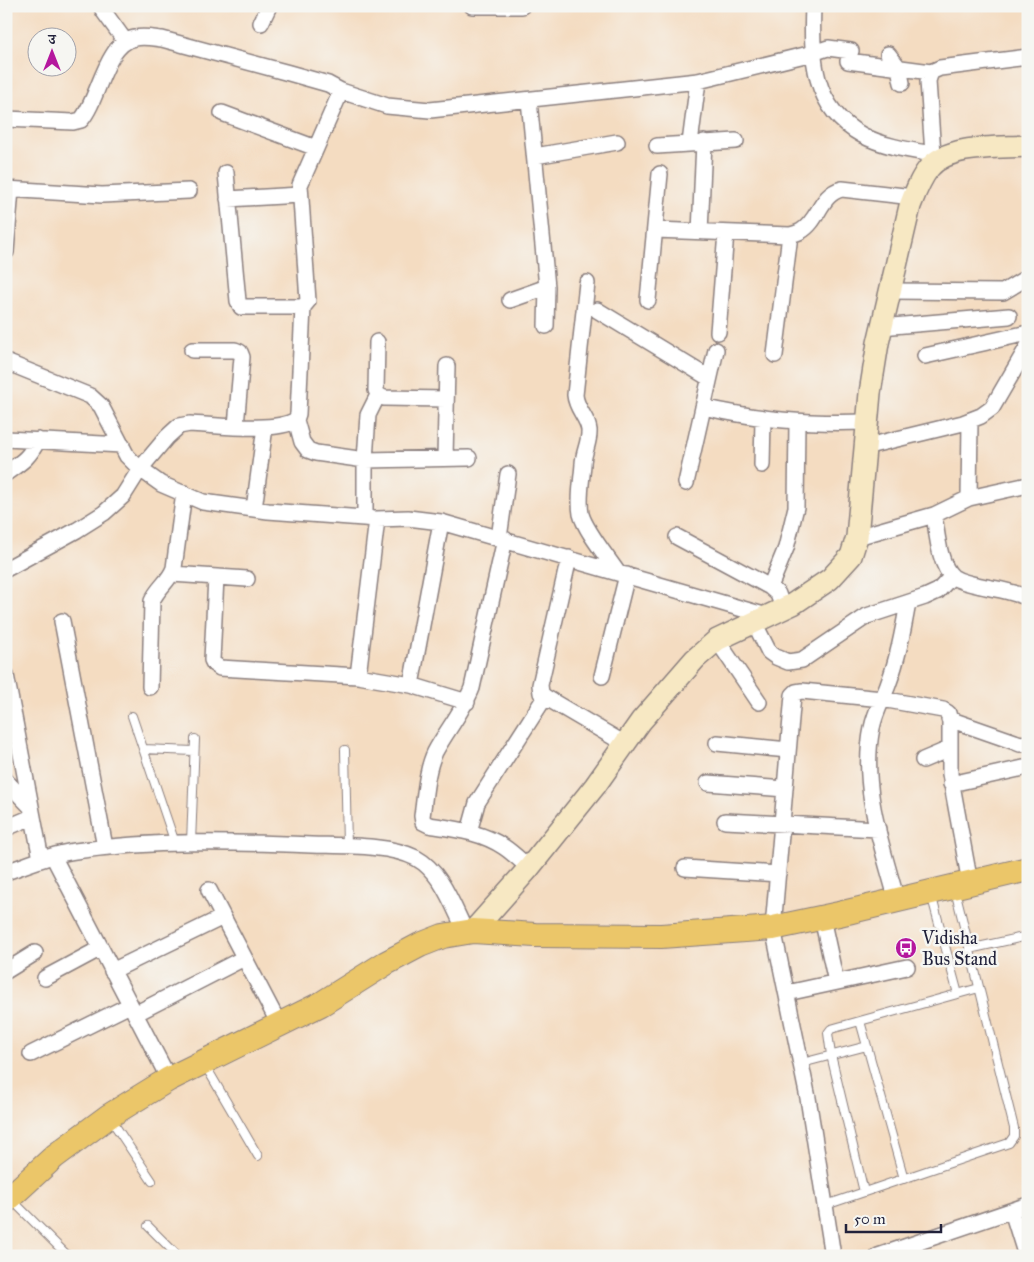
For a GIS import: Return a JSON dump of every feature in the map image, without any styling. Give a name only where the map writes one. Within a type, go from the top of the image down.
[{"type":"main road","points":[[470,931],[529,868],[595,786],[642,721],[695,659],[717,640],[768,616],[830,580],[851,556],[857,537],[866,422],[882,327],[918,186],[938,155],[960,151],[1028,146]]},
{"type":"main road","points":[[8,1199],[55,1156],[109,1116],[169,1079],[321,1004],[386,963],[420,945],[443,936],[470,931],[614,937],[671,936],[773,928],[897,901],[1028,869]]},
{"type":"street","points":[[101,6],[125,41]]},
{"type":"street","points":[[260,23],[269,6]]},
{"type":"street","points":[[472,6],[522,6]]},
{"type":"street","points":[[813,6],[814,59],[824,94],[837,116],[863,136],[890,145],[938,155],[928,81],[932,72]]},
{"type":"street","points":[[6,119],[73,122],[81,120],[91,106],[111,57],[125,41],[144,37],[162,40],[328,84],[341,91],[387,106],[430,110],[698,81],[814,59],[828,48],[849,56],[899,68],[932,72],[940,68],[1028,57]]},
{"type":"street","points":[[888,54],[899,68],[902,83]]},
{"type":"street","points":[[698,81],[697,143],[700,232]]},
{"type":"street","points":[[341,91],[300,185],[308,301],[303,307],[298,414],[296,420],[302,442],[308,450],[316,453],[365,460],[469,458]]},
{"type":"street","points":[[530,100],[547,287],[546,326]]},
{"type":"street","points":[[222,113],[316,148]]},
{"type":"street","points":[[657,146],[736,141]]},
{"type":"street","points":[[535,156],[617,142]]},
{"type":"street","points":[[226,173],[238,301],[241,307],[303,307]]},
{"type":"street","points":[[648,300],[660,174]]},
{"type":"street","points":[[6,252],[9,189],[102,195],[189,191]]},
{"type":"street","points":[[655,230],[790,235],[801,231],[809,224],[834,191],[842,189],[914,197]]},
{"type":"street","points":[[228,199],[300,195]]},
{"type":"street","points":[[718,332],[726,233]]},
{"type":"street","points":[[775,355],[790,235]]},
{"type":"street","points":[[890,291],[1003,292],[1028,277]]},
{"type":"street","points":[[587,283],[575,395],[579,411],[589,429],[583,457],[580,506],[584,523],[622,574],[602,676]]},
{"type":"street","points":[[510,300],[547,287]]},
{"type":"street","points":[[597,310],[709,378]]},
{"type":"street","points":[[882,327],[1010,316]]},
{"type":"street","points":[[926,356],[1028,333]]},
{"type":"street","points":[[377,342],[376,390],[378,395],[384,398],[446,399]]},
{"type":"street","points":[[864,447],[981,416],[992,408],[1028,346]]},
{"type":"street","points":[[192,350],[235,350],[240,352],[242,357],[236,426]]},
{"type":"street","points":[[686,483],[716,350]]},
{"type":"street","points":[[6,362],[90,396],[101,406],[128,456],[140,469],[161,484],[203,502],[254,509],[371,518],[408,518],[441,522],[768,616]]},
{"type":"street","points":[[446,458],[447,366]]},
{"type":"street","points":[[358,676],[371,518],[365,460],[368,415],[378,395]]},
{"type":"street","points":[[703,406],[763,419],[798,422],[866,422]]},
{"type":"street","points":[[762,465],[763,419]]},
{"type":"street","points":[[6,569],[104,513],[123,496],[140,469],[179,426],[190,424],[265,428],[290,424],[296,420]]},
{"type":"street","points":[[969,498],[970,420]]},
{"type":"street","points":[[770,587],[786,548],[796,507],[798,422]]},
{"type":"street","points":[[254,509],[265,428]]},
{"type":"street","points":[[6,439],[122,446]]},
{"type":"street","points":[[6,473],[26,460],[38,440]]},
{"type":"street","points":[[508,474],[502,539],[472,688],[466,702],[435,753],[430,766],[422,816],[423,822],[429,825],[469,832],[497,843],[529,868]]},
{"type":"street","points":[[857,537],[934,515],[969,498],[1028,486]]},
{"type":"street","points":[[150,687],[152,601],[156,592],[171,578],[184,493]]},
{"type":"street","points":[[934,515],[939,547],[944,563],[952,576],[969,584],[1017,593],[1028,598]]},
{"type":"street","points":[[412,685],[441,522]]},
{"type":"street","points":[[677,536],[770,587],[778,594],[768,616],[769,652],[788,662],[802,660],[867,616],[925,598],[938,591],[952,576]]},
{"type":"street","points":[[569,558],[540,685],[541,693],[625,744]]},
{"type":"street","points":[[172,574],[247,579]]},
{"type":"street","points":[[216,576],[212,660],[220,668],[358,676],[412,685],[466,702]]},
{"type":"street","points":[[897,901],[878,829],[869,783],[869,751],[874,721],[898,654],[908,603]]},
{"type":"street","points":[[62,621],[106,848]]},
{"type":"street","points":[[717,640],[759,702]]},
{"type":"street","points":[[6,675],[32,812],[47,858],[101,948],[169,1079]]},
{"type":"street","points":[[833,1256],[802,1063],[773,928],[793,695],[796,692],[882,699],[943,710],[948,713],[951,784],[962,885]]},
{"type":"street","points":[[469,832],[476,803],[545,697]]},
{"type":"street","points":[[949,719],[1020,744],[1028,743]]},
{"type":"street","points":[[717,743],[788,750]]},
{"type":"street","points":[[923,760],[949,749]]},
{"type":"street","points":[[951,784],[1028,767]]},
{"type":"street","points":[[6,781],[32,812]]},
{"type":"street","points":[[708,783],[785,789]]},
{"type":"street","points":[[6,828],[32,812]]},
{"type":"street","points":[[725,821],[878,829]]},
{"type":"street","points":[[6,872],[73,851],[175,843],[233,842],[347,846],[392,850],[403,852],[416,858],[431,869],[470,931]]},
{"type":"street","points":[[686,868],[778,874]]},
{"type":"street","points":[[209,890],[279,1024]]},
{"type":"street","points":[[112,971],[223,917]]},
{"type":"street","points":[[822,918],[836,982]]},
{"type":"street","points":[[45,978],[101,948]]},
{"type":"street","points":[[6,971],[35,953]]},
{"type":"street","points":[[31,1054],[133,1010],[244,958]]},
{"type":"street","points":[[787,993],[907,967]]},
{"type":"street","points":[[878,1256],[1028,1205]]},
{"type":"street","points":[[1012,1211],[1026,1256]]},
{"type":"lane","points":[[132,716],[175,843]]},
{"type":"lane","points":[[191,843],[195,739]]},
{"type":"lane","points":[[143,749],[194,751]]},
{"type":"lane","points":[[346,750],[347,846]]},
{"type":"lane","points":[[826,1205],[1009,1143],[1014,1136],[1014,1128],[969,949],[962,885]]},
{"type":"lane","points":[[931,893],[958,994]]},
{"type":"lane","points":[[969,949],[1028,936]]},
{"type":"lane","points":[[864,1192],[831,1055],[828,1033],[831,1029],[979,988]]},
{"type":"lane","points":[[860,1021],[904,1179]]},
{"type":"lane","points":[[802,1063],[867,1046]]},
{"type":"lane","points":[[204,1062],[258,1156]]},
{"type":"lane","points":[[109,1116],[152,1181]]},
{"type":"lane","points":[[8,1199],[68,1256]]},
{"type":"lane","points":[[148,1226],[178,1256]]},
{"type":"place","name":"Vidisha Bus Stand","points":[[906,948]]}]
